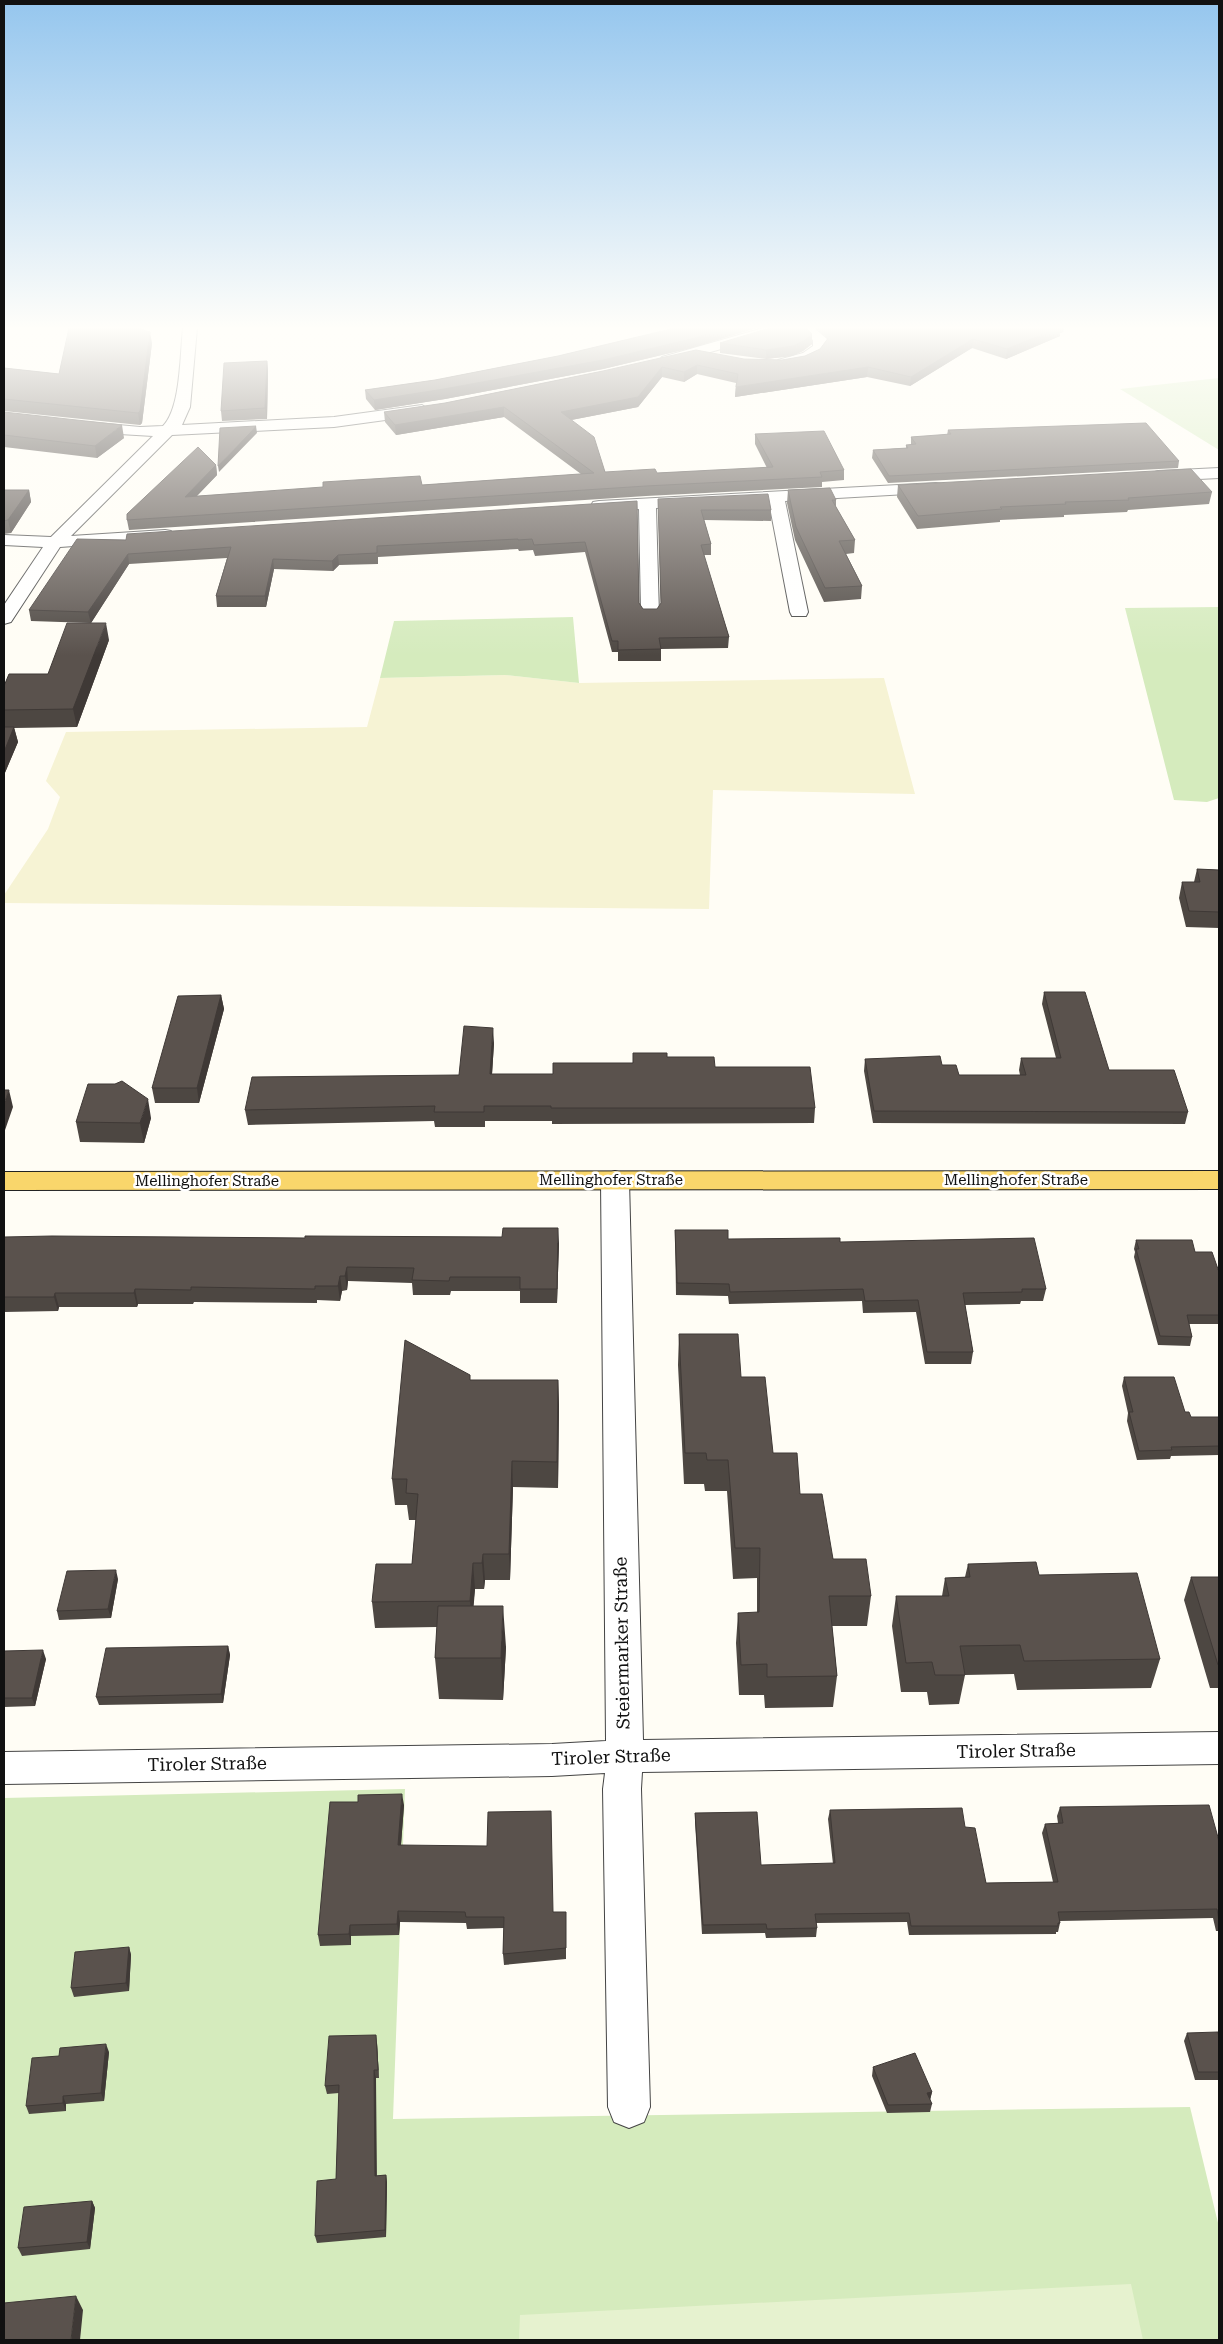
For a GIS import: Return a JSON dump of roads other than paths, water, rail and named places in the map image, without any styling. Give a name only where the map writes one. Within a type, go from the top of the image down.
[{"type":"main road","name":"Mellinghofer Straße","points":[[4,1182],[1219,1180]]},
{"type":"street","points":[[4,618],[54,542],[161,437]]},
{"type":"street","points":[[1144,477],[1219,473]]},
{"type":"street","points":[[582,507],[955,487]]},
{"type":"street","points":[[776,496],[799,612]]},
{"type":"street","points":[[646,503],[648,512],[650,614]]},
{"type":"street","points":[[4,540],[54,542],[183,533]]},
{"type":"street","name":"Steiermarker Straße","points":[[615,1180],[620,1427],[619,1523],[625,1756],[622,1789],[629,2107]]},
{"type":"street","name":"Tiroler Straße","points":[[4,1768],[552,1760],[625,1756],[1219,1748]]}]
